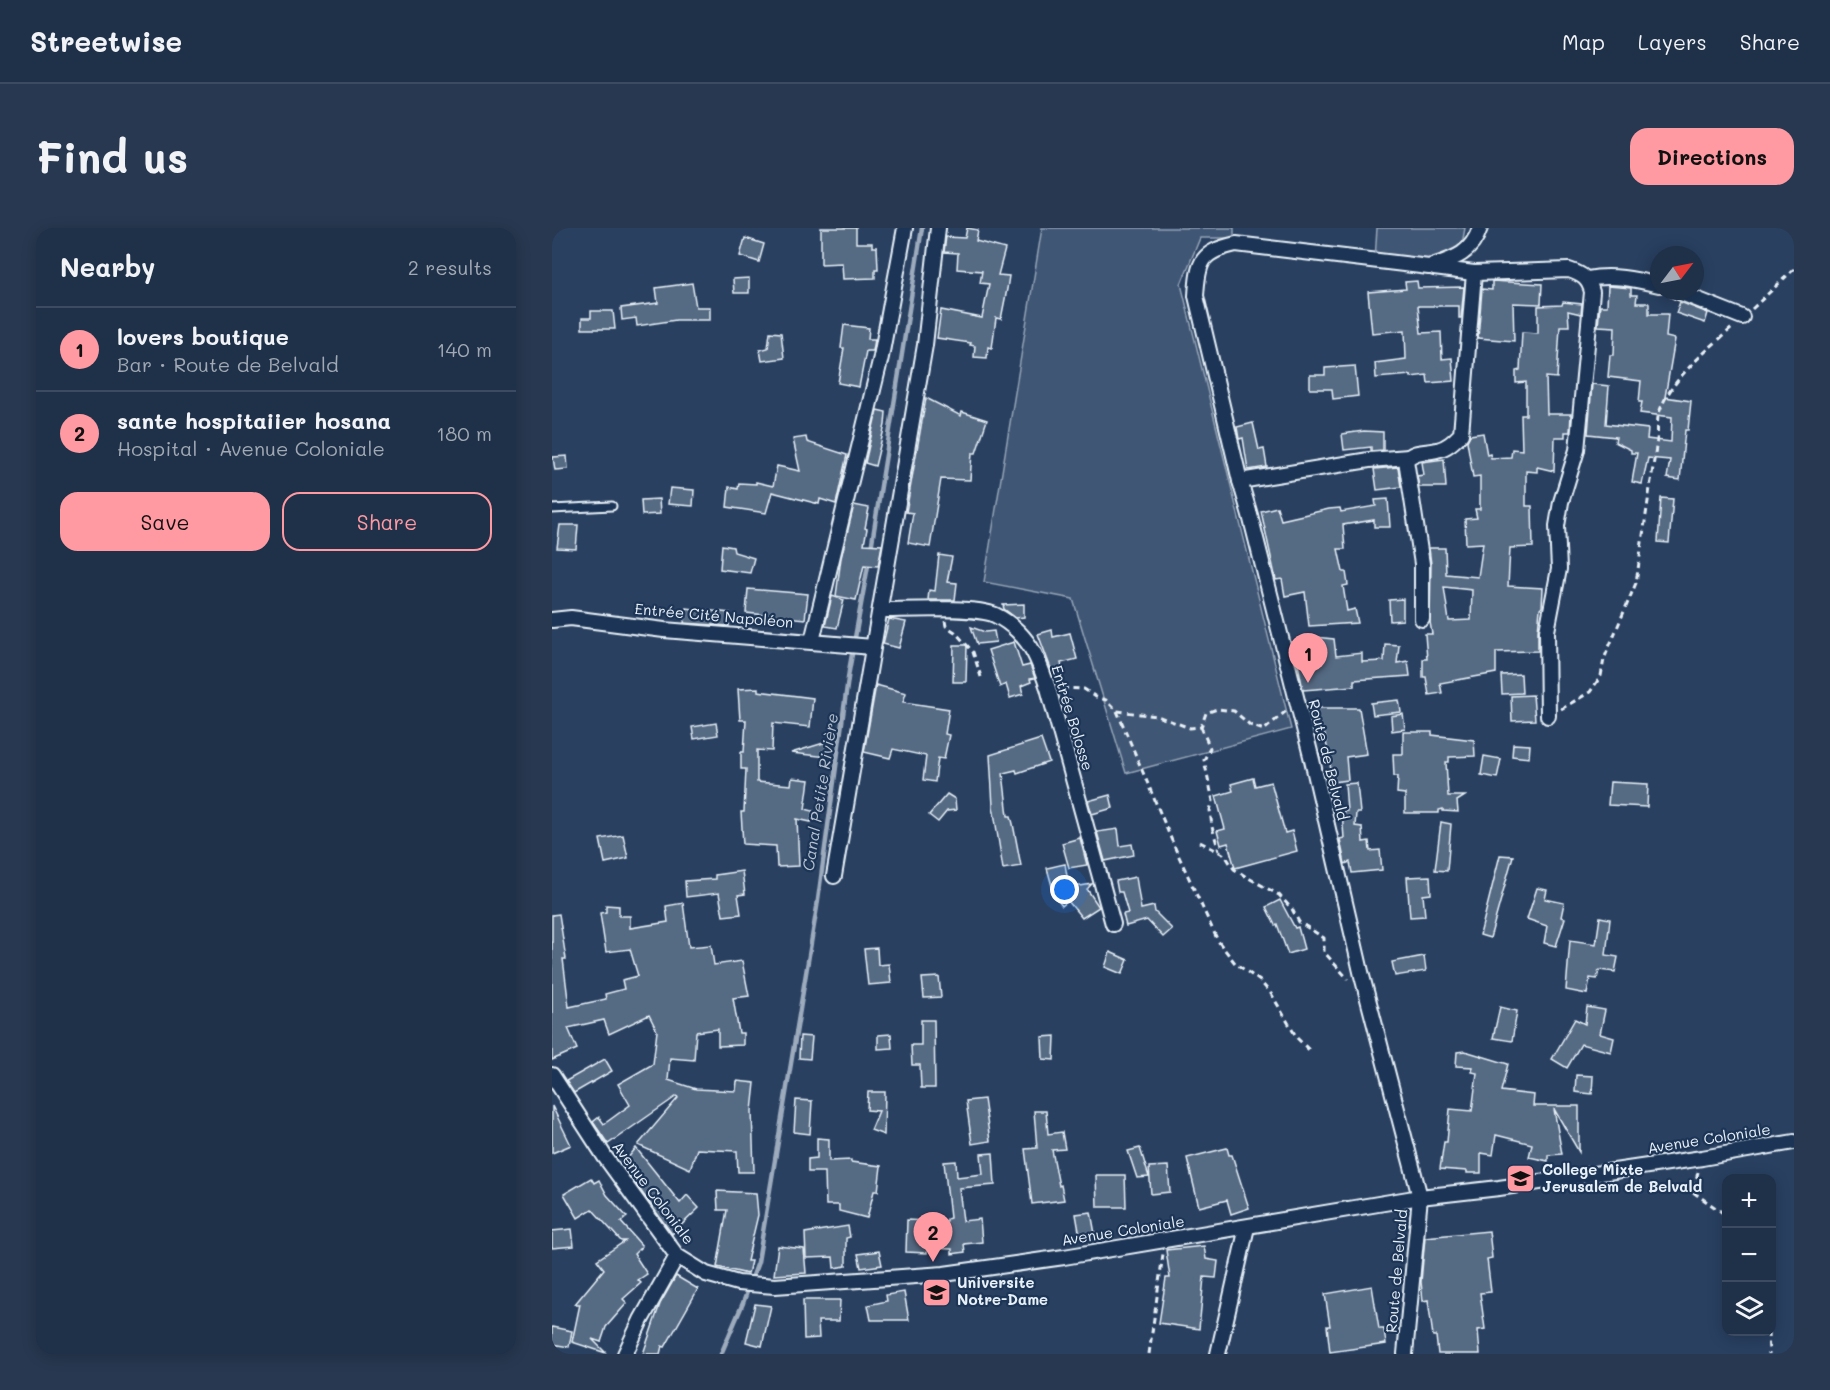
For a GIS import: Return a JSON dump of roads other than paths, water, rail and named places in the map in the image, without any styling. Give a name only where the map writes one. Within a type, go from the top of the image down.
[{"type":"street","points":[[812,641],[881,357],[905,228]]},
{"type":"street","points":[[834,876],[925,345],[938,228]]},
{"type":"street","name":"Route de Belvald","points":[[1405,1354],[1420,1197],[1362,976],[1297,700],[1240,481],[1196,296],[1197,272],[1201,261],[1210,253],[1236,244],[1429,267],[1456,259],[1474,242],[1480,228]]},
{"type":"street","points":[[1429,267],[1474,273],[1569,270],[1582,275],[1590,284],[1593,300],[1577,450],[1557,526],[1559,569],[1547,631],[1548,716]]},
{"type":"street","points":[[1240,481],[1369,460],[1409,457],[1416,453],[1438,450],[1454,442],[1461,434],[1463,420],[1474,273]]},
{"type":"street","points":[[1587,279],[1615,276],[1650,283]]},
{"type":"street","points":[[1699,300],[1742,317]]},
{"type":"street","points":[[1409,457],[1406,460],[1407,470],[1422,564],[1422,619]]},
{"type":"street","name":"Entrée Bolosse","points":[[880,610],[943,610],[993,614],[1009,624],[1025,639],[1035,655],[1048,688],[1113,924]]},
{"type":"street","name":"Entrée Cité Napoléon","points":[[552,620],[571,618],[664,630],[873,647]]},
{"type":"street","name":"Avenue Coloniale","points":[[552,1075],[605,1157],[677,1256],[706,1274],[738,1283],[775,1286],[944,1274],[1064,1257],[1420,1197],[1499,1188],[1794,1142]]},
{"type":"street","points":[[1218,1354],[1247,1227]]},
{"type":"street","points":[[625,1354],[641,1320],[677,1256]]},
{"type":"lane","points":[[552,509],[612,506]]},
{"type":"waterway","name":"Canal Petite Rivière","points":[[871,549],[922,228]]},
{"type":"waterway","name":"Canal Petite Rivière","points":[[721,1354],[758,1262],[817,907],[849,671],[869,560]]},
{"type":"place","name":"lovers boutique","points":[[1308,683]]},
{"type":"place","name":"College Mixte Jerusalem de Belvald","points":[[1521,1179]]},
{"type":"place","name":"sante hospitaiier hosana","points":[[933,1262]]},
{"type":"place","name":"Universite Notre-Dame","points":[[936,1292]]}]
